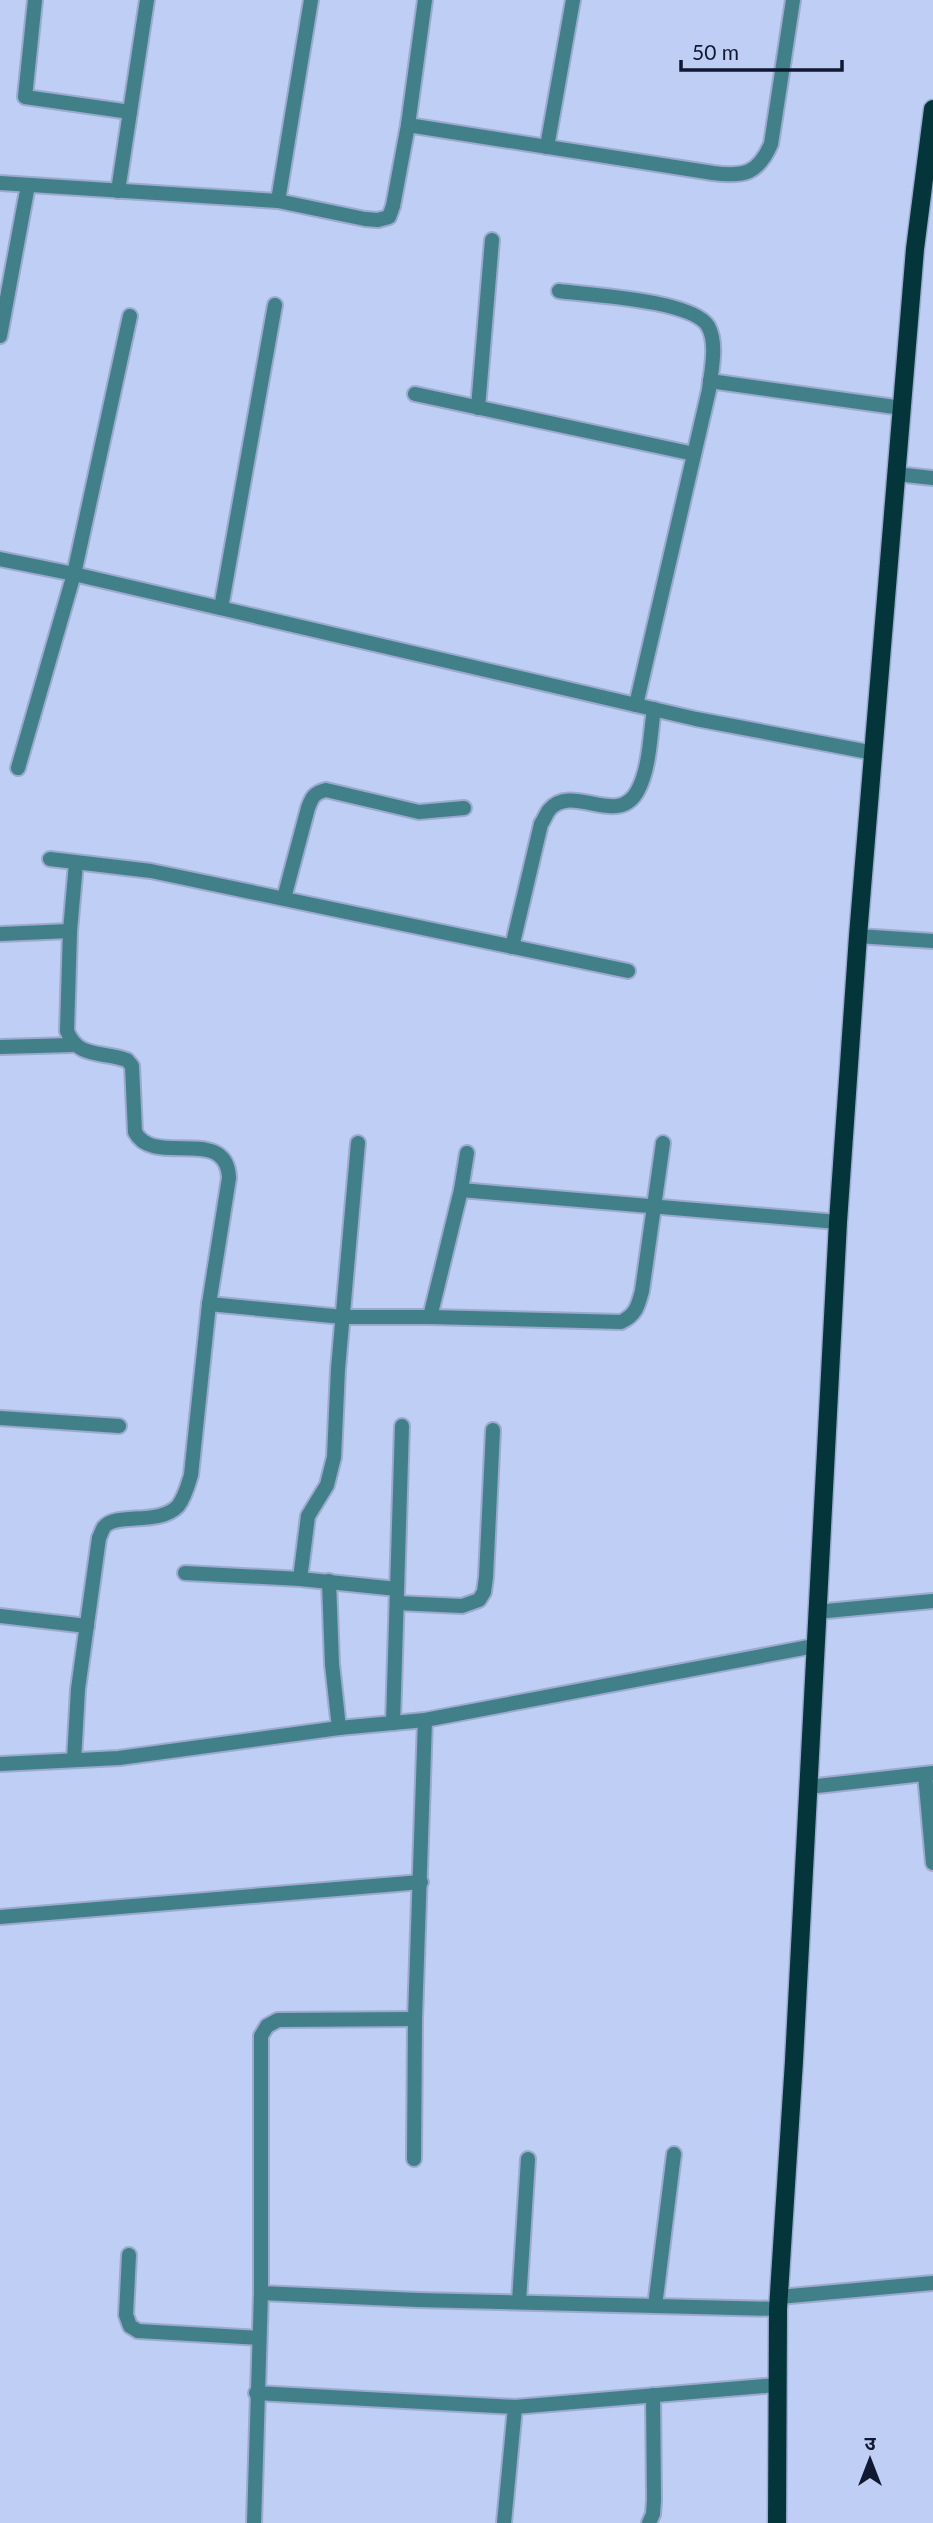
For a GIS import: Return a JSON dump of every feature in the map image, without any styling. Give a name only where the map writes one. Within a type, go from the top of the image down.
[{"type":"main road","points":[[777,2523],[778,2303],[794,2061],[838,1222],[858,936],[896,474],[927,199],[933,109]]},
{"type":"street","points":[[35,0],[25,97],[130,112]]},
{"type":"street","points":[[118,191],[147,0]]},
{"type":"street","points":[[278,201],[311,0]]},
{"type":"street","points":[[0,183],[278,201],[365,219],[379,220],[388,217],[393,206],[408,125],[425,0]]},
{"type":"street","points":[[547,147],[573,0]]},
{"type":"street","points":[[408,125],[733,176],[750,172],[764,160],[771,144],[793,0]]},
{"type":"street","points":[[0,336],[28,185]]},
{"type":"street","points":[[478,408],[492,240]]},
{"type":"street","points":[[559,291],[676,307],[695,314],[708,327],[712,344],[710,381],[636,705]]},
{"type":"street","points":[[221,608],[275,305]]},
{"type":"street","points":[[18,768],[74,574],[130,316]]},
{"type":"street","points":[[710,381],[902,408]]},
{"type":"street","points":[[415,394],[694,454]]},
{"type":"street","points":[[896,474],[933,478]]},
{"type":"street","points":[[0,559],[654,709],[874,753]]},
{"type":"street","points":[[512,947],[541,824],[551,808],[566,800],[616,808],[629,803],[638,791],[644,775],[654,709]]},
{"type":"street","points":[[284,898],[308,808],[317,792],[326,790],[419,812],[464,808]]},
{"type":"street","points":[[50,859],[151,871],[628,971]]},
{"type":"street","points":[[72,1045],[66,1031],[76,863]]},
{"type":"street","points":[[0,934],[70,931]]},
{"type":"street","points":[[858,936],[933,941]]},
{"type":"street","points":[[0,1047],[72,1045],[80,1050],[127,1060],[132,1066],[135,1132],[139,1141],[150,1146],[214,1151],[228,1164],[229,1178],[209,1304],[191,1475],[186,1492],[177,1506],[163,1515],[114,1520],[104,1527],[99,1538],[78,1689],[74,1760]]},
{"type":"street","points":[[300,1579],[308,1516],[327,1485],[334,1457],[358,1143]]},
{"type":"street","points":[[209,1304],[343,1317],[621,1322],[631,1317],[637,1309],[642,1291],[663,1143]]},
{"type":"street","points":[[430,1317],[461,1190],[467,1153]]},
{"type":"street","points":[[461,1190],[838,1222]]},
{"type":"street","points":[[0,1418],[119,1426]]},
{"type":"street","points":[[393,1723],[402,1426]]},
{"type":"street","points":[[185,1573],[329,1581],[397,1596],[462,1606],[473,1604],[484,1592],[486,1577],[493,1430]]},
{"type":"street","points":[[329,1581],[332,1664],[339,1728]]},
{"type":"street","points":[[816,1612],[933,1601]]},
{"type":"street","points":[[0,1616],[87,1626]]},
{"type":"street","points":[[0,1764],[119,1758],[339,1728],[425,1720],[814,1646]]},
{"type":"street","points":[[414,2160],[415,2019],[425,1720]]},
{"type":"street","points":[[808,1787],[929,1773],[933,1863]]},
{"type":"street","points":[[0,1917],[421,1882]]},
{"type":"street","points":[[254,2523],[261,2293],[261,2036],[267,2026],[278,2020],[415,2019]]},
{"type":"street","points":[[655,2306],[674,2154]]},
{"type":"street","points":[[519,2302],[528,2159]]},
{"type":"street","points":[[129,2255],[126,2315],[130,2326],[138,2331],[259,2338]]},
{"type":"street","points":[[261,2293],[655,2306],[778,2303],[881,2286],[933,2283]]},
{"type":"street","points":[[256,2393],[515,2407],[777,2385]]},
{"type":"street","points":[[649,2523],[654,2500],[653,2395]]},
{"type":"street","points":[[504,2523],[515,2407]]}]
